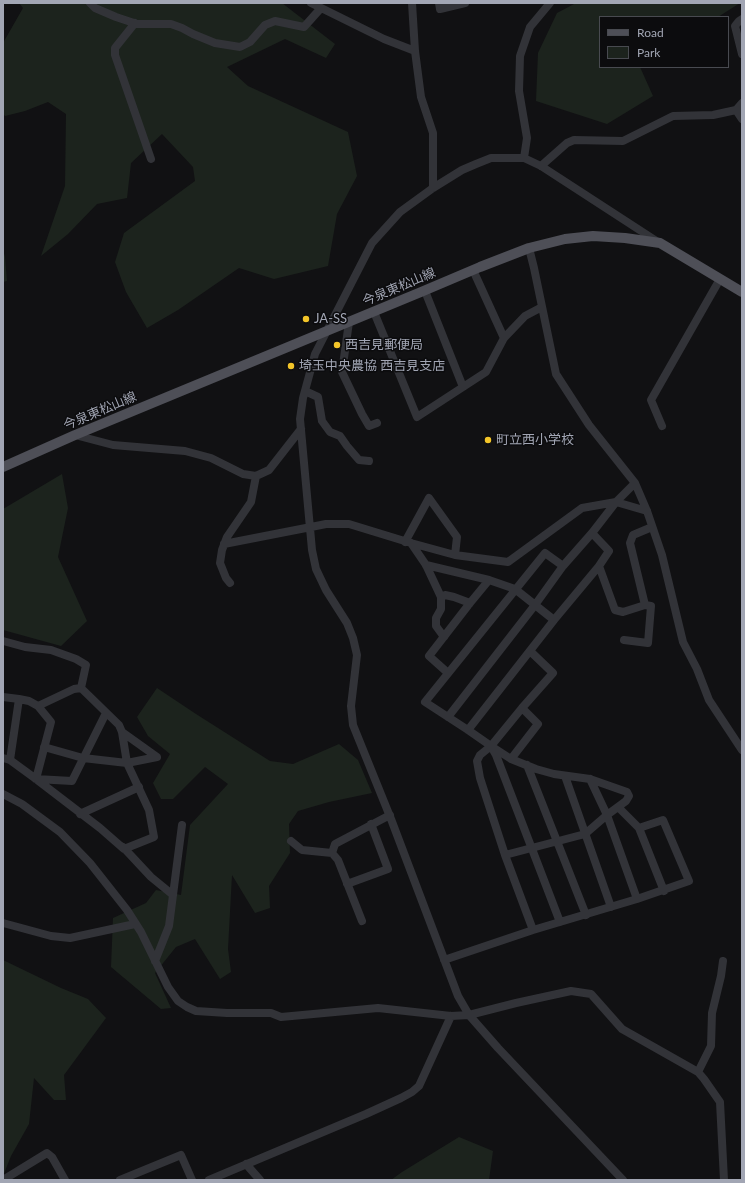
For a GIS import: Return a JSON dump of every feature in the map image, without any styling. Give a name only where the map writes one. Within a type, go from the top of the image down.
[{"type":"main road","name":"今泉東松山線","points":[[4,465],[473,270],[529,248],[565,239],[593,236],[625,238],[660,243],[742,292]]},
{"type":"street","points":[[90,3],[95,8],[135,23],[171,24],[215,43],[240,47],[250,42],[265,25],[275,21],[304,27],[321,8]]},
{"type":"street","points":[[311,3],[384,39],[415,50]]},
{"type":"street","points":[[412,3],[415,50],[421,97],[433,133],[433,188]]},
{"type":"street","points":[[439,3],[440,9],[465,3]]},
{"type":"street","points":[[524,158],[527,138],[519,91],[520,56],[530,27],[550,3]]},
{"type":"street","points":[[742,19],[735,26],[742,54]]},
{"type":"street","points":[[135,23],[115,48],[115,55],[151,159]]},
{"type":"street","points":[[540,166],[567,143],[574,140],[623,141],[673,116],[713,115],[736,110],[742,103]]},
{"type":"street","points":[[736,110],[742,119]]},
{"type":"street","points":[[623,1180],[498,1048],[469,1014],[458,996],[390,815],[353,725],[351,706],[358,655],[353,638],[346,623],[326,590],[316,569],[312,550],[300,419],[305,391],[315,354],[372,243],[400,212],[433,188],[462,170],[491,158],[524,158],[540,166],[660,243]]},
{"type":"street","points":[[529,248],[556,374],[589,425],[635,483],[647,511],[662,555],[683,642],[697,669],[709,700],[742,750]]},
{"type":"street","points":[[473,270],[504,338]]},
{"type":"street","points":[[662,426],[651,400],[720,279]]},
{"type":"street","points":[[424,291],[463,387]]},
{"type":"street","points":[[374,312],[417,417],[486,372],[504,338],[525,316],[542,307]]},
{"type":"street","points":[[349,322],[342,372],[368,426],[377,423]]},
{"type":"street","points":[[305,391],[318,397],[322,421],[330,432],[340,436],[346,446],[359,460],[369,460]]},
{"type":"street","points":[[75,435],[113,445],[185,451],[211,458],[243,474],[256,476],[269,470],[301,429]]},
{"type":"street","points":[[230,583],[226,578],[220,562],[222,550],[227,537],[251,502],[256,476]]},
{"type":"street","points":[[448,717],[563,566],[592,533],[616,502],[635,483]]},
{"type":"street","points":[[408,542],[430,498],[457,537],[455,555]]},
{"type":"street","points":[[224,544],[326,524],[349,524],[455,555],[508,562],[582,508],[616,502],[647,511]]},
{"type":"street","points":[[645,605],[630,543],[633,535],[652,527]]},
{"type":"street","points":[[468,730],[554,620],[599,566],[608,550],[592,533]]},
{"type":"street","points":[[408,542],[426,565],[441,597],[441,609],[436,618],[436,626],[444,637]]},
{"type":"street","points":[[506,855],[585,834],[626,801],[629,796],[627,792],[590,779],[564,776],[542,771],[511,759],[425,702],[545,553],[563,566]]},
{"type":"street","points":[[426,565],[489,580],[515,589],[554,620]]},
{"type":"street","points":[[599,566],[615,610],[623,612],[645,605],[651,606],[648,643],[624,640]]},
{"type":"street","points":[[448,673],[429,656],[489,580]]},
{"type":"street","points":[[441,597],[446,595],[470,604]]},
{"type":"street","points":[[3,641],[25,647],[51,650],[76,659],[86,665],[81,688]]},
{"type":"street","points":[[530,651],[553,673],[490,746],[480,755],[477,761],[480,778],[533,930]]},
{"type":"street","points":[[38,706],[74,688],[81,688],[119,725],[122,732],[127,763],[149,810],[154,837],[124,849],[122,847]]},
{"type":"street","points":[[3,697],[29,701],[38,706],[51,722],[36,779]]},
{"type":"street","points":[[18,699],[7,759],[36,779],[100,828],[122,847],[151,877],[173,895]]},
{"type":"street","points":[[511,759],[538,724],[522,708]]},
{"type":"street","points":[[36,779],[72,781],[106,713]]},
{"type":"street","points":[[44,747],[84,758],[127,763],[157,757],[122,732]]},
{"type":"street","points":[[490,746],[496,755],[560,922]]},
{"type":"street","points":[[527,765],[586,915]]},
{"type":"street","points":[[564,776],[611,907]]},
{"type":"street","points":[[590,779],[607,815],[637,899]]},
{"type":"street","points":[[80,814],[139,787]]},
{"type":"street","points":[[3,794],[22,804],[60,832],[90,863],[127,910],[141,932],[168,987],[178,1001],[196,1011],[271,1013],[281,1017],[378,1008],[451,1016],[469,1014],[571,991],[591,994],[622,1030],[698,1072],[704,1079],[720,1102],[724,1180]]},
{"type":"street","points":[[618,807],[639,828],[664,891]]},
{"type":"street","points":[[332,853],[335,844],[390,815]]},
{"type":"street","points":[[444,960],[533,930],[664,891],[689,881],[663,820],[639,828]]},
{"type":"street","points":[[347,884],[388,869],[371,824]]},
{"type":"street","points":[[155,961],[169,926],[182,825]]},
{"type":"street","points":[[291,841],[302,850],[332,853],[338,860],[362,920]]},
{"type":"street","points":[[3,922],[51,936],[70,938],[135,924]]},
{"type":"street","points":[[698,1072],[711,1046],[712,1012],[724,961]]},
{"type":"street","points":[[209,1180],[366,1114],[412,1092],[419,1086],[451,1016]]},
{"type":"street","points":[[3,1180],[46,1153],[52,1157],[65,1180]]},
{"type":"street","points":[[120,1180],[181,1156],[192,1180]]},
{"type":"street","points":[[246,1164],[260,1180]]},
{"type":"green space","points":[[19,3],[282,3],[335,44],[326,58],[285,39],[227,67],[248,86],[348,132],[357,176],[337,214],[328,266],[274,279],[239,268],[178,310],[147,328],[126,292],[115,262],[124,233],[195,181],[193,167],[162,134],[131,163],[127,198],[97,204],[68,234],[41,256],[65,186],[66,114],[48,102],[25,111],[5,116],[3,114],[3,43],[23,8]]},
{"type":"green space","points":[[576,3],[740,3],[720,16],[599,16],[599,68],[640,68],[653,96],[607,124],[536,101],[538,53],[557,13]]},
{"type":"green space","points":[[3,249],[7,281],[3,282]]},
{"type":"green space","points":[[62,474],[68,508],[58,557],[87,621],[61,646],[3,630],[3,509]]},
{"type":"green space","points":[[157,688],[270,761],[293,764],[339,744],[358,760],[372,793],[329,802],[298,811],[289,824],[290,853],[269,886],[270,908],[255,913],[232,875],[228,949],[231,972],[220,979],[195,939],[176,947],[155,973],[171,1008],[161,1009],[111,967],[113,918],[146,903],[156,890],[181,895],[190,825],[228,784],[205,767],[173,799],[161,799],[153,783],[170,754],[148,736],[137,717]]},
{"type":"green space","points":[[3,960],[61,988],[88,999],[106,1018],[64,1075],[66,1100],[54,1100],[34,1078],[29,1124],[11,1156],[3,1176]]},
{"type":"green space","points":[[459,1137],[493,1151],[489,1180],[391,1180],[402,1172]]},
{"type":"place","name":"JA-SS","points":[[306,319]]},
{"type":"place","name":"西吉見郵便局","points":[[337,345]]},
{"type":"place","name":"埼玉中央農協 西吉見支店","points":[[291,366]]},
{"type":"place","name":"町立西小学校","points":[[488,440]]}]
